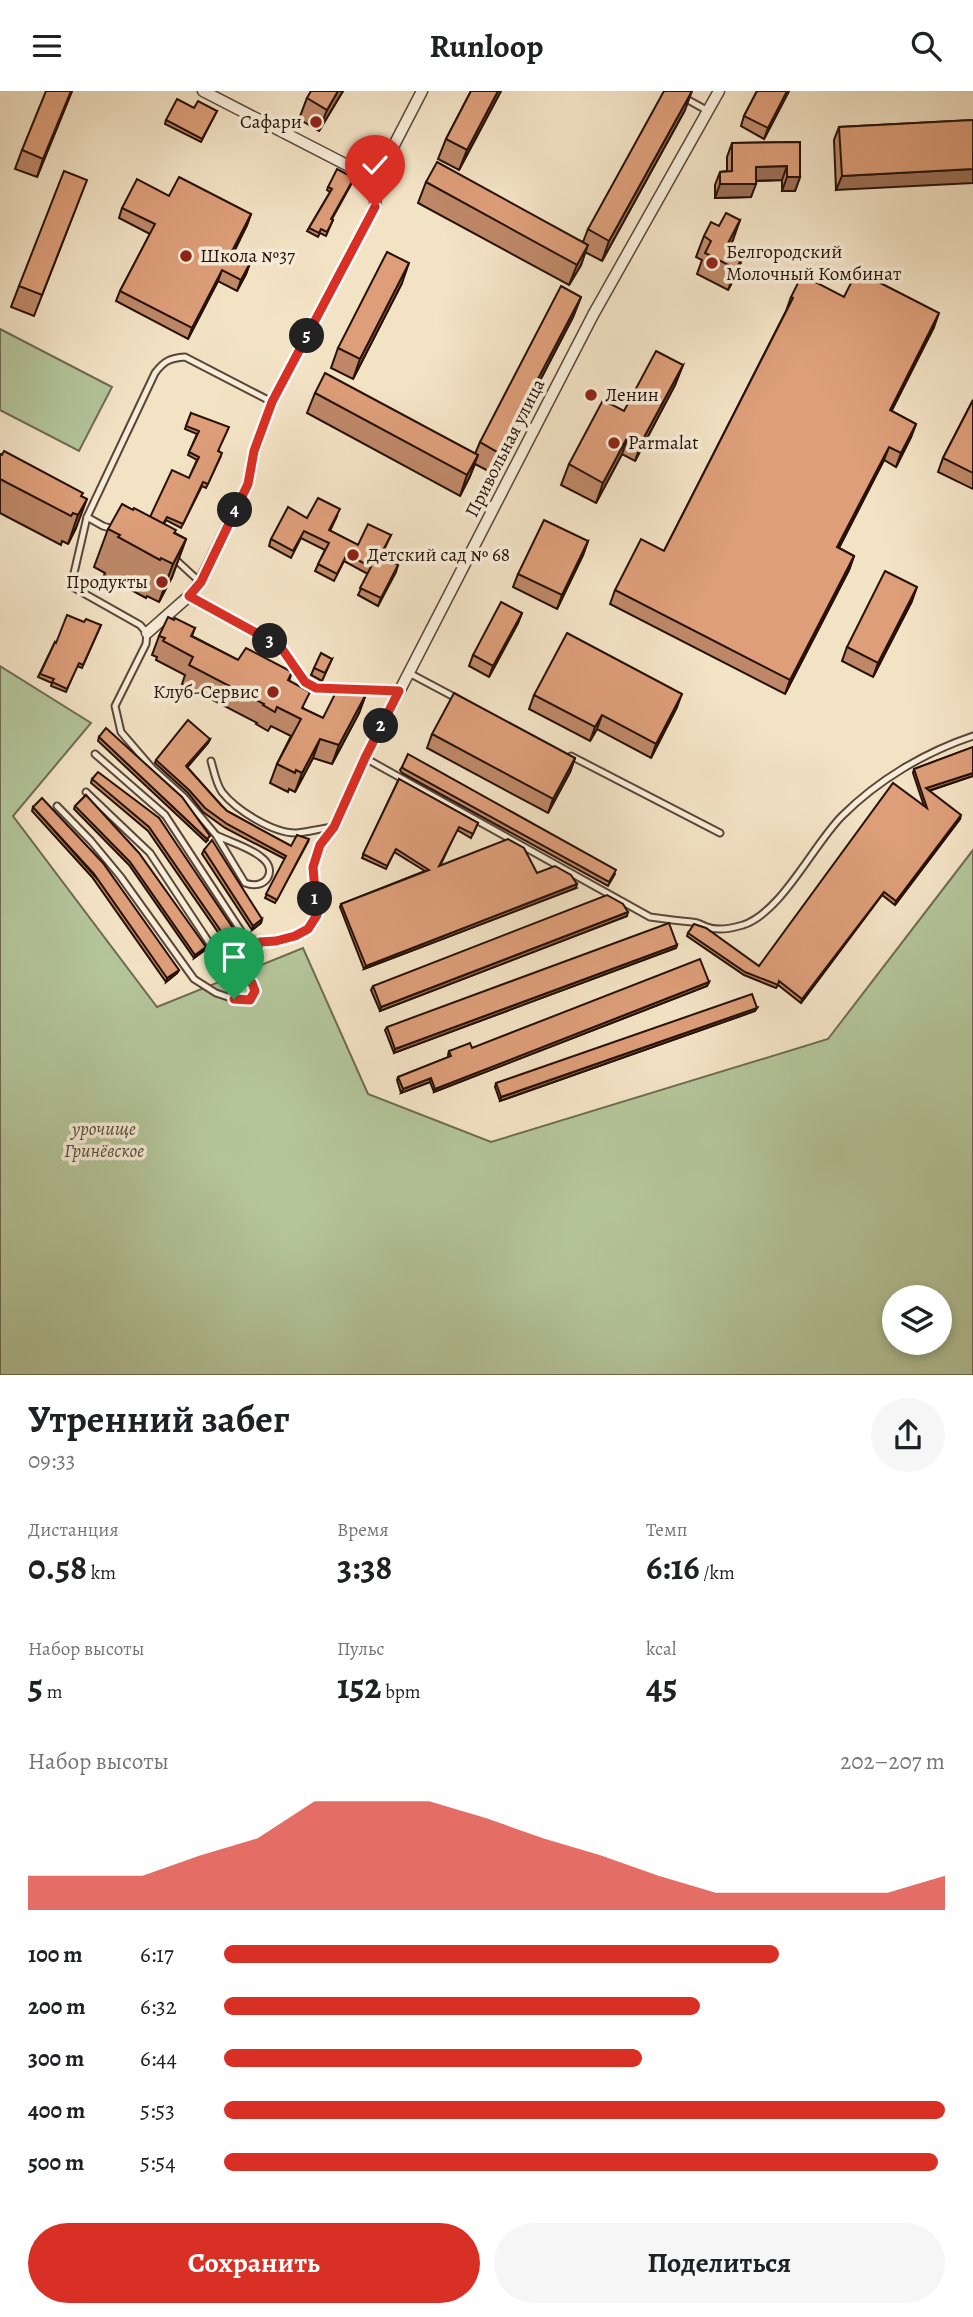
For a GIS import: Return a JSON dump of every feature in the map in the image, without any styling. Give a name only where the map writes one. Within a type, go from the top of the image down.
[{"type":"street","points":[[203,91],[376,180]]},
{"type":"street","points":[[147,633],[201,582],[248,484],[254,451],[272,402],[375,207],[376,180],[422,91]]},
{"type":"street","name":"Привольная улица","points":[[334,827],[365,758],[593,315],[719,91]]},
{"type":"lane","points":[[684,91],[681,96],[708,111]]},
{"type":"lane","points":[[216,835],[262,857],[269,866],[269,876],[261,885],[254,887],[245,883],[216,835],[121,731],[115,706],[146,644],[147,633],[140,625],[71,586],[88,517],[155,373],[163,362],[185,357],[272,402]]},
{"type":"lane","points":[[88,517],[103,526],[126,532]]},
{"type":"lane","points":[[166,554],[201,582]]},
{"type":"lane","points":[[189,596],[280,646],[305,682],[316,688],[399,691]]},
{"type":"lane","points":[[408,673],[468,704]]},
{"type":"lane","points":[[365,758],[650,917],[695,922],[709,929],[725,929],[744,925],[766,913],[842,816],[885,781],[919,758],[973,736]]},
{"type":"lane","points":[[565,753],[720,833]]},
{"type":"lane","points":[[95,754],[165,815],[243,934],[260,942],[295,936],[308,929],[317,915],[313,867],[320,845],[334,827]]},
{"type":"lane","points":[[211,761],[220,789],[234,805],[251,817],[294,833],[334,827]]},
{"type":"lane","points":[[57,806],[120,876],[194,979],[216,993],[234,999],[250,1000],[255,991],[252,983],[220,959],[150,853],[86,792]]},
{"type":"lane","points":[[229,967],[243,967],[252,959],[260,942]]},
{"type":"green space","points":[[0,329],[112,387],[79,451],[0,410]]},
{"type":"green space","name":"урочище Гринёвское","points":[[0,666],[91,723],[13,816],[157,1007],[303,948],[368,1094],[491,1142],[828,1039],[973,850],[973,1375],[0,1375]]},
{"type":"building","points":[[46,91],[71,91],[43,159],[22,150]]},
{"type":"building","points":[[311,91],[338,91],[327,110],[307,98]]},
{"type":"building","points":[[471,91],[498,91],[467,150],[446,139]]},
{"type":"building","points":[[664,91],[692,91],[609,241],[588,229]]},
{"type":"building","points":[[757,91],[787,91],[768,128],[744,116]]},
{"type":"building","points":[[177,99],[194,108],[198,101],[217,111],[202,139],[166,120]]},
{"type":"building","points":[[973,120],[973,169],[842,176],[839,127]]},
{"type":"building","points":[[800,142],[800,177],[787,177],[787,166],[756,167],[756,184],[720,184],[720,172],[732,171],[732,143]]},
{"type":"building","points":[[437,162],[588,245],[577,265],[426,182]]},
{"type":"building","points":[[337,169],[354,178],[331,219],[333,220],[327,232],[321,229],[319,233],[309,228],[332,189],[328,187]]},
{"type":"building","points":[[64,171],[87,180],[42,295],[19,286]]},
{"type":"building","name":"Школа №37","points":[[179,177],[251,214],[231,253],[250,263],[241,280],[222,270],[192,328],[120,291],[155,224],[122,208],[137,179],[169,196]]},
{"type":"building","points":[[726,213],[740,220],[727,245],[744,254],[736,269],[705,253],[711,241],[704,236],[711,222],[719,226]]},
{"type":"building","points":[[387,252],[409,263],[360,359],[338,348]]},
{"type":"building","points":[[857,271],[939,313],[890,410],[916,424],[901,453],[889,447],[837,547],[854,556],[790,680],[615,590],[641,539],[664,551],[793,298],[791,297],[802,275],[844,297]]},
{"type":"building","points":[[561,286],[581,297],[499,453],[480,442]]},
{"type":"building","name":"Parmalat","points":[[656,351],[683,365],[642,441],[629,434],[603,483],[569,464],[603,400],[624,411]]},
{"type":"building","points":[[325,373],[478,455],[467,475],[315,393]]},
{"type":"building","points":[[973,400],[973,473],[943,458]]},
{"type":"building","points":[[191,413],[229,427],[218,451],[222,453],[208,484],[203,482],[183,524],[167,517],[163,524],[150,517],[172,470],[189,478],[199,457],[189,452],[199,431],[186,426]]},
{"type":"building","points":[[4,451],[83,493],[81,496],[87,499],[78,515],[73,513],[71,516],[0,479],[0,454]]},
{"type":"building","name":"Детский сад № 68","points":[[318,498],[340,509],[329,530],[358,545],[368,524],[391,535],[380,556],[398,565],[381,598],[360,588],[371,567],[347,554],[337,574],[318,564],[329,543],[304,531],[293,551],[271,539],[288,507],[307,518]]},
{"type":"building","points":[[122,504],[176,530],[174,533],[186,539],[173,564],[161,558],[160,560],[108,529]]},
{"type":"building","points":[[544,520],[588,541],[562,595],[518,574]]},
{"type":"building","points":[[885,571],[917,587],[878,663],[847,647]]},
{"type":"building","points":[[501,602],[522,613],[493,666],[473,655]]},
{"type":"building","points":[[67,615],[101,625],[83,665],[79,663],[67,689],[52,682],[54,679],[40,674]]},
{"type":"building","points":[[168,617],[195,628],[191,636],[238,660],[246,648],[292,672],[288,680],[310,692],[302,708],[323,718],[340,684],[366,694],[339,745],[320,739],[302,773],[296,770],[295,773],[277,764],[301,719],[277,707],[275,712],[189,665],[193,657],[163,641],[165,638],[159,636]]},
{"type":"building","points":[[567,633],[682,694],[656,744],[602,715],[595,727],[534,695]]},
{"type":"building","points":[[321,653],[332,659],[325,673],[314,668]]},
{"type":"building","points":[[454,693],[575,758],[553,799],[432,734]]},
{"type":"building","points":[[188,720],[210,739],[186,766],[227,811],[291,846],[297,835],[309,839],[277,900],[266,894],[286,856],[227,824],[205,808],[156,760]]},
{"type":"building","points":[[106,728],[182,797],[210,836],[207,839],[99,737]]},
{"type":"building","points":[[973,747],[973,773],[926,788],[961,815],[896,901],[884,892],[802,999],[779,981],[778,985],[745,972],[688,933],[694,924],[706,928],[759,966],[893,783],[927,808],[914,769]]},
{"type":"building","points":[[408,754],[616,870],[609,882],[404,769],[402,767]]},
{"type":"building","points":[[98,772],[159,818],[241,940],[232,947],[149,827],[92,779]]},
{"type":"building","points":[[399,779],[478,823],[473,834],[459,827],[439,866],[508,839],[524,848],[537,873],[555,866],[571,875],[577,884],[366,966],[341,904],[429,870],[396,849],[387,866],[363,854]]},
{"type":"building","points":[[86,795],[139,853],[206,947],[195,955],[130,862],[75,806]]},
{"type":"building","points":[[42,798],[103,863],[179,970],[167,978],[94,874],[33,807]]},
{"type":"building","points":[[212,840],[262,919],[253,926],[204,850]]},
{"type":"building","points":[[607,895],[623,904],[628,912],[381,1007],[373,986]]},
{"type":"building","points":[[669,923],[677,945],[395,1049],[387,1027]]},
{"type":"building","points":[[700,959],[709,982],[435,1089],[431,1078],[403,1089],[398,1077],[451,1056],[449,1051],[470,1043],[472,1048]]},
{"type":"building","points":[[752,994],[757,1008],[501,1097],[496,1083]]},
{"type":"place","name":"Сафари","points":[[316,122]]},
{"type":"place","name":"Школа №37","points":[[186,256]]},
{"type":"place","name":"Белгородский Молочный Комбинат","points":[[712,263]]},
{"type":"place","name":"Ленин","points":[[591,395]]},
{"type":"place","name":"Parmalat","points":[[614,443]]},
{"type":"place","name":"Детский сад № 68","points":[[353,555]]},
{"type":"place","name":"Продукты","points":[[162,582]]},
{"type":"place","name":"Клуб-Сервис","points":[[273,692]]},
{"type":"route","points":[[234,999],[250,1000],[255,991],[252,983],[229,967],[243,967],[252,959],[260,942],[295,936],[308,929],[317,915],[313,867],[320,845],[334,827],[399,691],[316,688],[305,682],[280,646],[189,596],[201,582],[248,484],[254,451],[272,402],[375,207]]}]
